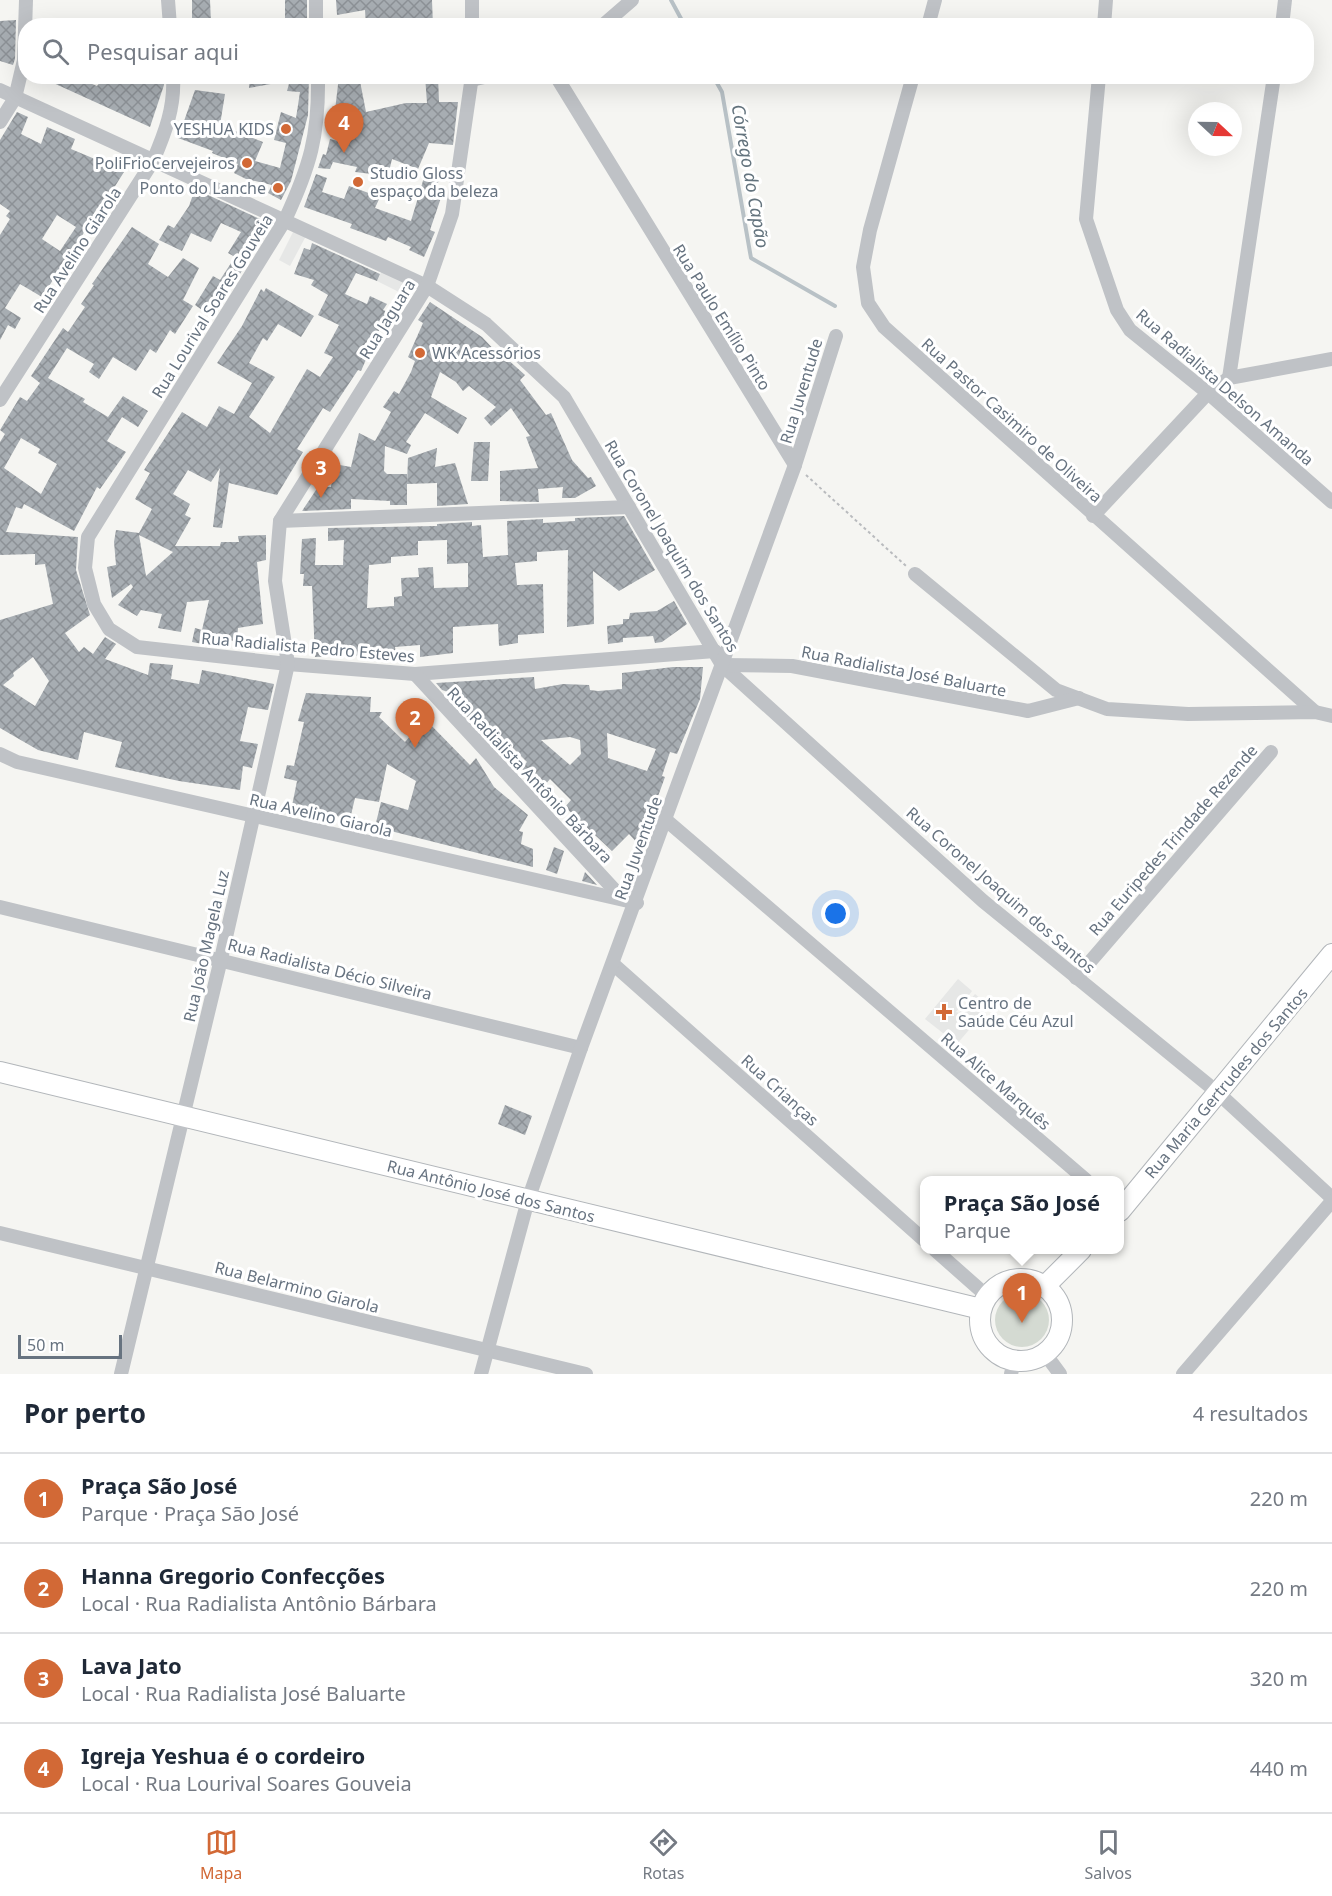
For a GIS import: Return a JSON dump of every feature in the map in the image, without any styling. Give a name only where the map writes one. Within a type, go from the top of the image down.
[{"type":"street","points":[[25,18],[26,0]]},
{"type":"street","points":[[168,0],[169,18]]},
{"type":"street","points":[[316,0],[316,18]]},
{"type":"street","points":[[472,0],[472,18]]},
{"type":"street","points":[[611,18],[632,0]]},
{"type":"street","points":[[930,18],[935,0]]},
{"type":"street","points":[[1105,18],[1106,0]]},
{"type":"street","points":[[1283,18],[1286,0]]},
{"type":"street","points":[[0,122],[15,98],[18,84]]},
{"type":"street","name":"Rua Avelino Giarola","points":[[0,400],[153,161],[166,130],[174,95],[173,84]]},
{"type":"street","name":"Rua Lourival Soares Gouveia","points":[[88,537],[285,220],[306,174],[319,117],[318,84]]},
{"type":"street","name":"Rua Jaguara","points":[[280,522],[427,286],[452,214],[470,84]]},
{"type":"street","name":"Rua Paulo Emílio Pinto","points":[[561,84],[795,465]]},
{"type":"street","name":"Rua Pastor Casimiro de Oliveira","points":[[911,84],[862,267],[868,303],[884,327],[1315,712]]},
{"type":"street","name":"Rua Radialista Delson Amanda","points":[[1098,84],[1086,219],[1106,285],[1117,310],[1130,330],[1208,393],[1332,502]]},
{"type":"street","points":[[1228,378],[1273,84]]},
{"type":"street","name":"Rua Coronel Joaquim dos Santos","points":[[0,90],[427,286],[486,324],[564,397],[722,664],[983,901],[1217,1092],[1332,1200]]},
{"type":"street","name":"Rua Juventude","points":[[481,1374],[528,1200],[581,1048],[637,903],[795,465],[836,336]]},
{"type":"street","points":[[1093,516],[1208,393],[1228,378],[1332,359]]},
{"type":"street","points":[[280,522],[629,507]]},
{"type":"street","name":"Rua João Magela Luz","points":[[121,1374],[221,959],[288,664],[274,581],[280,522]]},
{"type":"street","name":"Rua Radialista Pedro Esteves","points":[[88,537],[85,568],[94,604],[109,629],[137,647],[288,664],[415,674],[715,651]]},
{"type":"street","points":[[915,574],[1056,690],[1107,709],[1188,714],[1315,712],[1332,716]]},
{"type":"street","name":"Rua Radialista José Baluarte","points":[[722,664],[792,666],[1028,711],[1079,698]]},
{"type":"street","name":"Rua Radialista Antônio Bárbara","points":[[415,674],[621,898]]},
{"type":"street","name":"Rua Euripedes Trindade Rezende","points":[[1076,978],[1271,752]]},
{"type":"street","name":"Rua Avelino Giarola","points":[[0,754],[17,762],[637,903]]},
{"type":"street","name":"Rua Alice Marquês","points":[[666,820],[1081,1176]]},
{"type":"street","name":"Rua Radialista Décio Silveira","points":[[0,907],[581,1048]]},
{"type":"street","name":"Rua Maria Gertrudes dos Santos","points":[[1124,1205],[1332,954]]},
{"type":"street","name":"Rua Crianças","points":[[613,964],[920,1236]]},
{"type":"street","name":"Rua Antônio José dos Santos","points":[[0,1072],[528,1200],[984,1303]]},
{"type":"street","points":[[1183,1374],[1332,1200]]},
{"type":"street","name":"Rua Belarmino Giarola","points":[[0,1233],[586,1374]]},
{"type":"street","points":[[939,1254],[984,1303]]},
{"type":"street","points":[[1045,1286],[1078,1254]]},
{"type":"street","points":[[1024,1279],[1045,1286],[1055,1296],[1062,1309],[1062,1331],[1056,1344],[1046,1354],[1012,1368],[986,1342],[981,1329],[984,1303],[998,1286],[1010,1280],[1024,1279]]},
{"type":"street","points":[[1046,1354],[1060,1374]]},
{"type":"path","points":[[795,465],[915,574]]},
{"type":"shaded area","points":[[294,230],[306,236],[290,266],[279,260]]},
{"type":"shaded area","points":[[384,266],[410,278],[403,294],[377,281]]},
{"type":"shaded area","name":"Centro de Saúde Céu Azul","points":[[958,979],[972,991],[956,1012],[959,1013],[975,994],[989,1006],[957,1044],[925,1019]]},
{"type":"shaded area","points":[[1022,1293],[1032,1295],[1041,1301],[1047,1310],[1049,1320],[1047,1330],[1041,1339],[1032,1345],[1022,1347],[1012,1345],[1003,1339],[997,1330],[995,1320],[997,1310],[1003,1301],[1012,1295]]},
{"type":"building","points":[[192,0],[210,0],[211,18],[192,18]]},
{"type":"building","points":[[285,0],[307,0],[307,18],[285,18]]},
{"type":"building","points":[[336,0],[432,0],[433,18],[366,18],[365,10],[337,15]]},
{"type":"building","points":[[16,20],[13,65],[0,61],[0,21]]},
{"type":"building","points":[[56,84],[97,86],[99,84],[164,84],[150,127]]},
{"type":"building","points":[[249,84],[271,84],[249,88]]},
{"type":"building","points":[[289,84],[309,84],[308,115],[291,181],[281,200],[268,193],[272,185],[246,179],[234,173],[238,164],[212,153],[213,151],[178,138],[195,90],[225,94],[220,125],[263,142],[255,161],[280,168],[286,143],[274,140],[281,112],[296,118],[300,92],[287,91]]},
{"type":"building","points":[[338,84],[361,84],[366,112],[406,103],[427,103],[426,84],[438,84],[439,102],[458,102],[453,145],[429,143],[418,169],[392,159],[388,176],[355,172],[357,167],[333,162],[330,169],[318,168],[323,154],[326,155],[330,139],[338,141],[334,119]]},
{"type":"building","points":[[17,112],[28,117],[21,134],[41,144],[47,127],[75,139],[71,149],[102,162],[104,160],[124,172],[100,210],[97,208],[82,236],[86,239],[73,258],[69,255],[42,297],[20,284],[5,308],[21,318],[15,329],[8,325],[0,340],[0,235],[10,219],[6,216],[10,211],[0,204],[0,140]],"holes":[[[57,215],[76,227],[60,251],[42,239]]]},
{"type":"building","points":[[316,174],[327,178],[322,192],[344,199],[349,186],[380,197],[375,208],[411,221],[425,174],[439,179],[437,187],[444,189],[430,230],[435,232],[424,257],[409,250],[411,247],[388,237],[386,241],[350,228],[352,224],[304,207]]},
{"type":"building","points":[[195,189],[264,221],[255,236],[259,239],[247,263],[212,317],[195,305],[213,276],[220,280],[235,257],[228,253],[241,232],[221,223],[211,242],[191,233],[182,251],[159,240],[168,225],[174,228],[189,206]]},
{"type":"building","points":[[132,227],[159,244],[148,264],[168,277],[183,258],[199,268],[183,300],[193,306],[175,334],[170,330],[156,353],[150,349],[136,371],[113,357],[99,379],[89,372],[94,364],[67,348],[48,378],[85,399],[83,402],[108,417],[123,396],[148,411],[138,427],[122,417],[107,441],[126,452],[100,489],[97,487],[74,531],[24,504],[22,509],[16,507],[6,532],[78,537],[76,570],[90,615],[65,633],[79,652],[84,647],[93,654],[105,637],[116,644],[105,659],[148,675],[150,663],[173,665],[171,679],[199,684],[202,670],[274,684],[268,710],[248,707],[240,741],[258,744],[252,768],[243,766],[240,790],[179,781],[115,767],[122,742],[84,732],[78,760],[38,750],[0,728],[0,620],[53,604],[45,564],[35,565],[35,554],[0,555],[0,442],[5,434],[0,430],[20,397],[27,401],[40,383],[31,376],[63,328],[68,332],[85,307],[81,304],[94,285],[92,284]],"holes":[[[21,438],[40,449],[38,453],[57,464],[41,494],[4,468]],[[33,657],[49,681],[35,706],[3,685],[14,676],[13,673]]]},
{"type":"building","points":[[312,243],[380,274],[377,281],[356,273],[345,294],[367,304],[370,296],[387,304],[383,310],[393,314],[388,324],[383,321],[361,371],[358,370],[330,412],[323,408],[297,449],[303,452],[277,495],[229,483],[222,528],[213,527],[220,468],[211,482],[188,470],[173,494],[190,504],[185,515],[191,518],[175,546],[220,546],[221,542],[239,542],[238,536],[266,535],[266,560],[257,562],[263,624],[238,628],[237,641],[220,640],[219,647],[192,642],[195,628],[202,630],[209,600],[187,602],[181,632],[158,628],[162,614],[141,610],[137,616],[118,605],[133,587],[131,584],[112,598],[107,567],[116,565],[114,542],[116,530],[139,533],[152,509],[135,499],[150,473],[144,470],[182,412],[207,427],[219,406],[234,414],[252,383],[217,363],[242,326],[261,289],[264,292],[266,288],[314,316],[301,337],[278,324],[267,341],[263,338],[249,363],[275,377],[249,417],[270,433],[307,369],[320,377],[333,357],[324,353],[339,325],[318,315],[328,295],[311,285],[314,280],[294,274],[304,248],[310,250]],"holes":[[[139,535],[173,552],[146,576]]]},
{"type":"building","points":[[430,302],[482,337],[503,359],[505,357],[525,375],[520,380],[546,415],[551,413],[572,460],[588,478],[591,477],[596,486],[575,498],[562,498],[563,487],[538,489],[539,502],[500,501],[500,471],[538,468],[526,437],[530,436],[511,408],[491,426],[484,418],[496,407],[469,386],[463,391],[456,382],[440,372],[431,397],[467,418],[458,434],[425,413],[406,442],[411,445],[407,454],[385,446],[384,471],[387,474],[407,474],[407,505],[390,505],[390,501],[351,499],[351,509],[302,511],[318,487],[331,487],[334,464],[351,467],[359,433],[375,441],[391,412],[383,407],[394,391],[399,394],[411,372],[415,361],[408,357],[423,323],[418,320]]},
{"type":"building","points":[[474,442],[490,442],[488,481],[471,481]]},
{"type":"building","points":[[437,448],[435,467],[455,463],[468,504],[437,506],[437,483],[407,484],[408,458]]},
{"type":"building","points":[[624,516],[655,570],[619,591],[593,571],[594,624],[567,627],[568,550],[537,552],[537,561],[515,563],[517,585],[543,584],[544,633],[518,635],[518,643],[499,646],[498,624],[453,627],[453,653],[420,657],[420,645],[395,647],[396,654],[315,657],[312,586],[303,586],[304,574],[300,574],[302,539],[316,538],[315,565],[343,565],[344,540],[328,541],[328,528],[437,526],[437,524],[472,522],[472,526],[481,525],[483,557],[508,555],[507,521],[543,519],[543,523],[575,521],[575,518]],"holes":[[[447,540],[447,564],[468,563],[468,587],[434,588],[433,567],[418,568],[419,577],[401,578],[402,596],[394,597],[394,606],[367,608],[369,565],[391,563],[391,557],[418,555],[418,541]]]},
{"type":"building","points":[[674,601],[687,624],[662,642],[655,643],[653,636],[623,638],[623,642],[608,644],[607,626],[623,624],[623,619],[629,619],[630,613],[657,611]]},
{"type":"building","points":[[673,667],[703,667],[700,699],[677,754],[670,752],[662,776],[665,777],[640,846],[629,834],[612,851],[565,807],[571,800],[550,779],[545,785],[535,774],[531,777],[521,768],[527,762],[508,743],[502,749],[483,730],[481,732],[455,704],[463,697],[442,690],[436,683],[534,677],[535,689],[563,684],[589,685],[590,690],[598,691],[622,689],[622,673]],"holes":[[[607,733],[656,749],[647,771],[608,758]],[[570,737],[580,740],[581,754],[570,765],[541,740]]]},
{"type":"building","points":[[306,693],[371,697],[370,712],[382,712],[379,717],[405,742],[425,719],[470,765],[476,758],[494,787],[528,815],[519,831],[523,832],[521,844],[533,849],[533,867],[375,827],[381,802],[408,810],[416,781],[387,764],[379,802],[355,798],[350,819],[292,806],[297,781],[284,778],[287,765],[294,766],[304,722],[298,721]]},
{"type":"building","points":[[554,847],[564,851],[557,874],[546,870]]},
{"type":"building","points":[[585,872],[597,885],[582,881]]},
{"type":"building","points":[[505,1105],[532,1116],[525,1135],[498,1124]]},
{"type":"waterway","name":"Córrego do Capão","points":[[671,0],[681,18]]},
{"type":"waterway","name":"Córrego do Capão","points":[[718,84],[722,92],[751,258],[835,306]]},
{"type":"place","name":"YESHUA KIDS","points":[[286,129]]},
{"type":"place","name":"Igreja Yeshua é o cordeiro","points":[[344,153]]},
{"type":"place","name":"PoliFrioCervejeiros","points":[[247,163]]},
{"type":"place","name":"Studio Gloss espaço da beleza","points":[[358,182]]},
{"type":"place","name":"Ponto do Lanche","points":[[278,188]]},
{"type":"place","name":"WK Acessórios","points":[[420,353]]},
{"type":"place","name":"Lava Jato","points":[[321,498]]},
{"type":"place","name":"Hanna Gregorio Confecções","points":[[415,748]]},
{"type":"place","name":"Centro de Saúde Céu Azul","points":[[944,1012]]},
{"type":"place","name":"Praça São José","points":[[1022,1323]]}]
